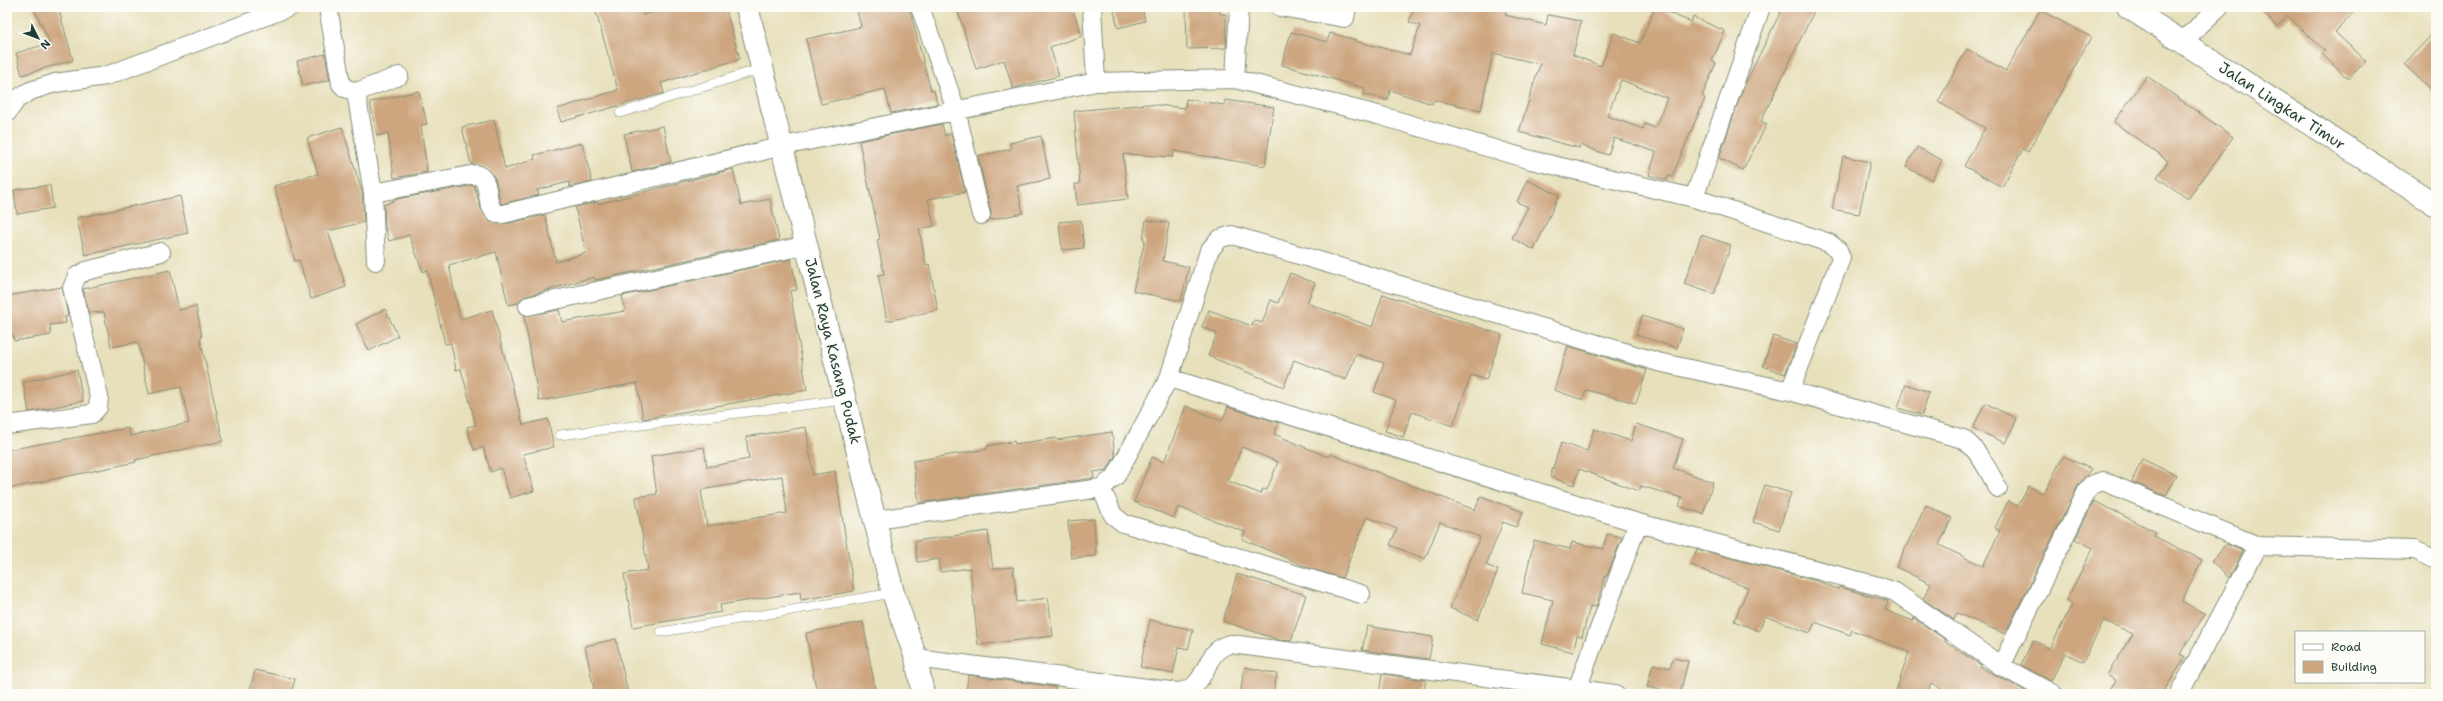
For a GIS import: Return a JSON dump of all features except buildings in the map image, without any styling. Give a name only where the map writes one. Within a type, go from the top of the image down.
[{"type":"main road","name":"Jalan Raya Kasang Pudak","points":[[747,7],[783,146],[844,400],[893,593],[916,658],[923,694]]},
{"type":"main road","name":"Jalan Lingkar Timur","points":[[2128,7],[2436,205]]},
{"type":"street","points":[[7,113],[17,99],[30,91],[55,83],[106,76],[290,7]]},
{"type":"street","points":[[328,7],[340,84],[345,88],[356,92],[399,76]]},
{"type":"street","points":[[920,7],[956,110],[981,215]]},
{"type":"street","points":[[1092,7],[1096,82]]},
{"type":"street","points":[[1235,79],[1239,7]]},
{"type":"street","points":[[1280,7],[1345,18],[1347,7]]},
{"type":"street","points":[[1694,198],[1761,7]]},
{"type":"street","points":[[2182,42],[2219,7]]},
{"type":"street","points":[[373,193],[476,174],[482,176],[486,184],[489,206],[497,214],[503,214],[783,146],[1096,82],[1235,79],[1333,103],[1531,160],[1694,198],[1829,243],[1838,250],[1841,258],[1790,391]]},
{"type":"street","points":[[356,92],[373,193],[376,261]]},
{"type":"street","points":[[875,520],[1101,488],[1116,476],[1169,378],[1209,250],[1219,239],[1232,235],[1658,362],[1790,391],[1963,439],[1972,445],[1980,455],[1998,488]]},
{"type":"street","points":[[528,306],[807,245]]},
{"type":"street","points":[[7,425],[92,414],[98,407],[99,397],[72,288],[77,276],[86,271],[160,252]]},
{"type":"street","points":[[1169,378],[1638,523],[1895,592],[2002,666],[2053,694]]},
{"type":"street","points":[[2002,666],[2087,491],[2097,482],[2104,481],[2258,546],[2414,550],[2436,560]]},
{"type":"street","points":[[1101,488],[1113,515],[1123,523],[1361,594]]},
{"type":"street","points":[[1577,689],[1638,523]]},
{"type":"street","points":[[2179,694],[2258,546]]},
{"type":"street","points":[[916,658],[1178,692],[1189,691],[1198,682],[1215,652],[1222,645],[1231,644],[1615,694]]},
{"type":"lane","points":[[620,113],[763,68]]},
{"type":"lane","points":[[560,435],[844,400]]},
{"type":"lane","points":[[661,632],[893,593]]}]
